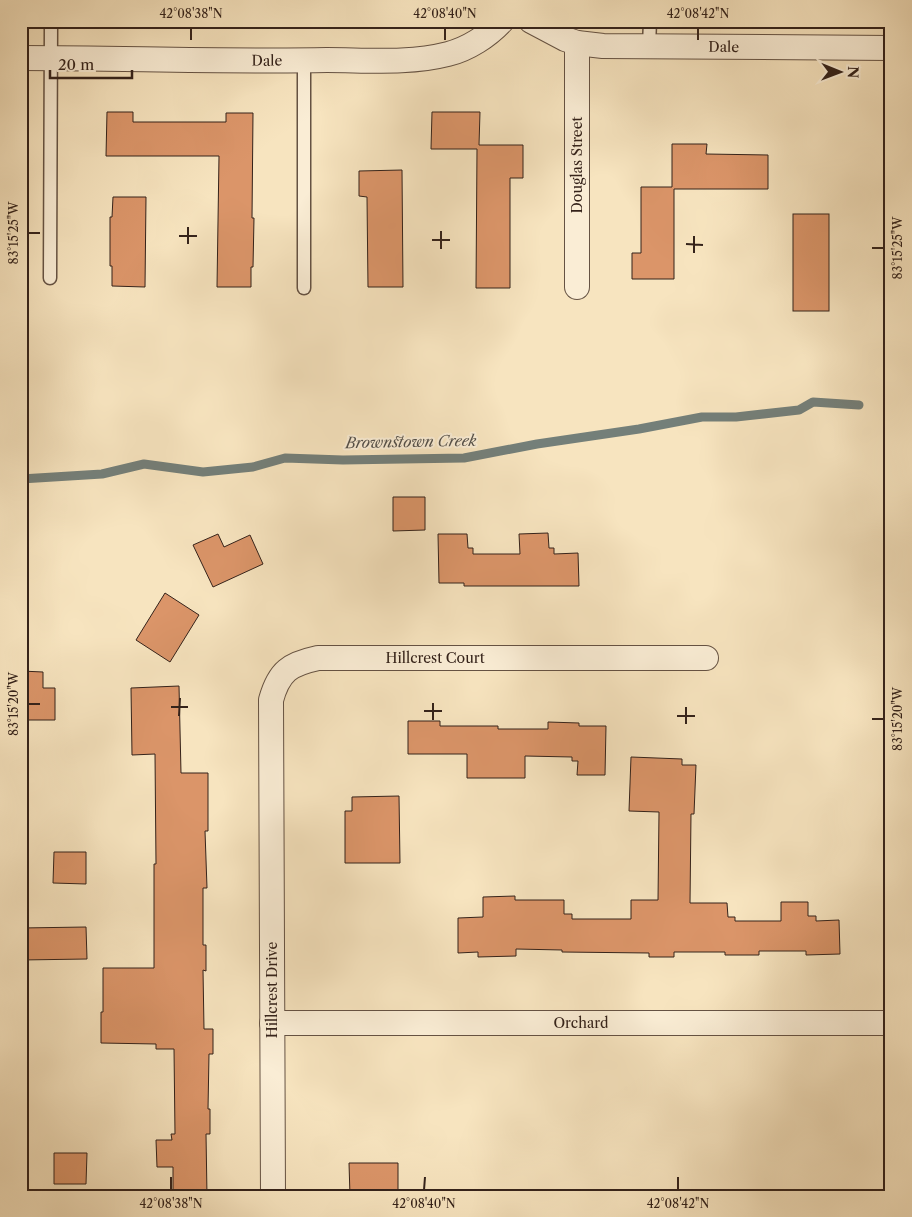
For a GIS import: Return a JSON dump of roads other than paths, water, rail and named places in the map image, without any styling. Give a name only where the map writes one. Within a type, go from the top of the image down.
[{"type":"street","name":"Dale","points":[[21,58],[304,61],[419,59],[449,54],[474,44],[494,30],[502,21]]},
{"type":"street","name":"Dale","points":[[531,21],[565,39],[577,43],[603,46],[891,48]]},
{"type":"street","name":"Douglas Street","points":[[577,43],[577,287]]},
{"type":"street","name":"Hillcrest Court","points":[[271,785],[271,700],[275,686],[283,673],[299,662],[318,658],[706,658]]},
{"type":"street","name":"Hillcrest Drive","points":[[271,785],[273,1196]]},
{"type":"street","name":"Orchard","points":[[272,1023],[891,1023]]},
{"type":"lane","points":[[50,278],[51,21]]},
{"type":"lane","points":[[649,46],[650,21]]},
{"type":"lane","points":[[304,61],[304,288]]},
{"type":"waterway","name":"Brownstown Creek","points":[[21,479],[102,474],[144,464],[203,472],[253,467],[285,458],[343,460],[464,458],[702,417],[736,417],[799,410],[813,402],[859,405]]}]
